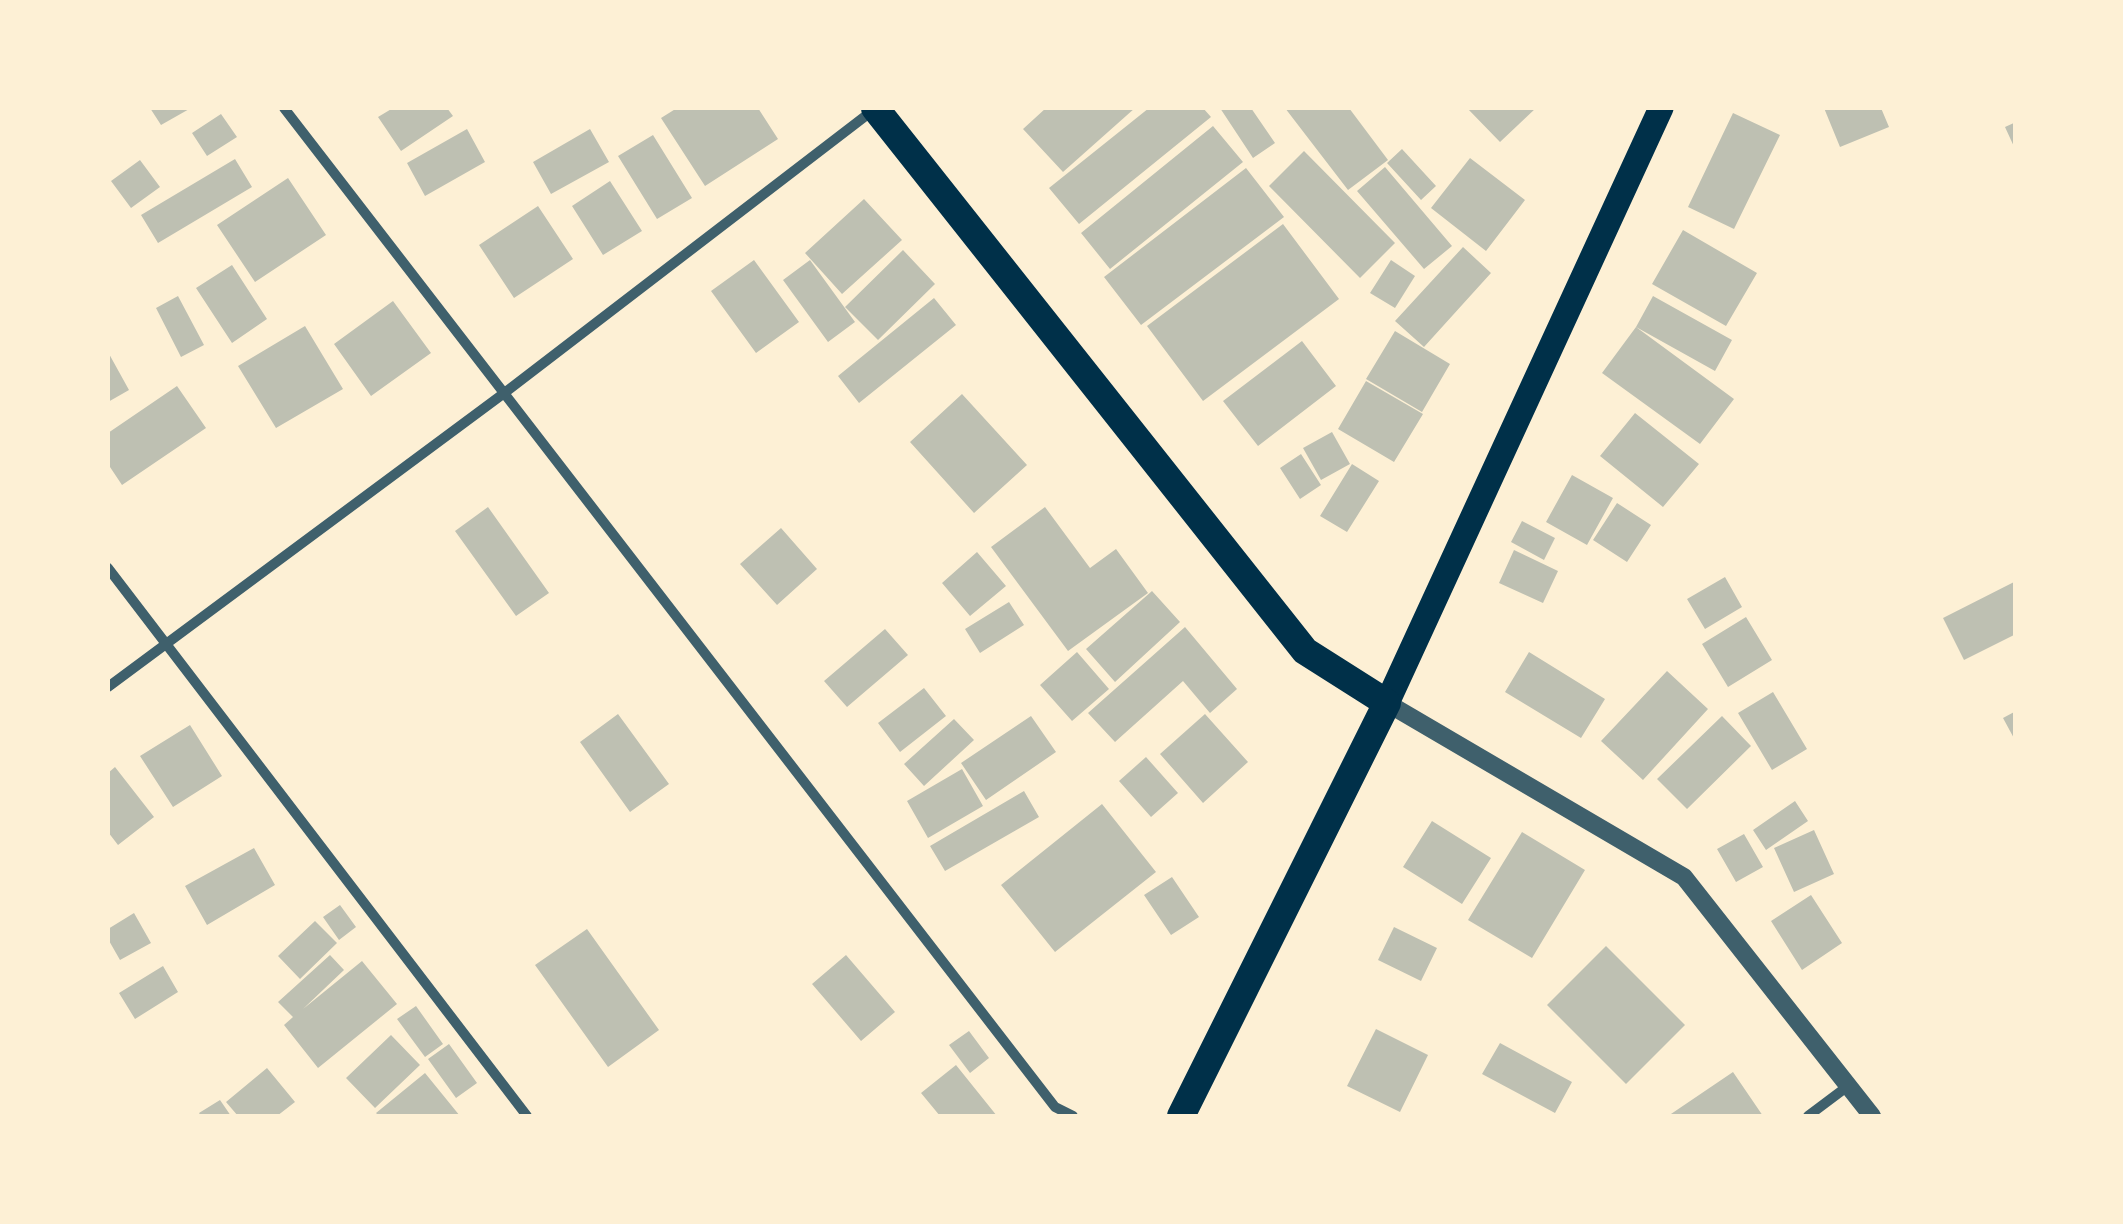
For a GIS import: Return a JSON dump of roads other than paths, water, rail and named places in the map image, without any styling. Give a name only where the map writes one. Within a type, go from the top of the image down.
[{"type":"highway","points":[[876,108],[1305,651],[1387,703],[1181,1116]]},
{"type":"main road","points":[[1387,703],[1660,108]]},
{"type":"street","points":[[284,108],[1055,1107],[1074,1116]]},
{"type":"street","points":[[108,687],[503,394],[876,108]]},
{"type":"street","points":[[108,568],[527,1116]]},
{"type":"street","points":[[1387,703],[1684,876],[1872,1116]]},
{"type":"street","points":[[1808,1116],[1848,1086]]},
{"type":"street","points":[[1044,1116],[1055,1107]]}]
